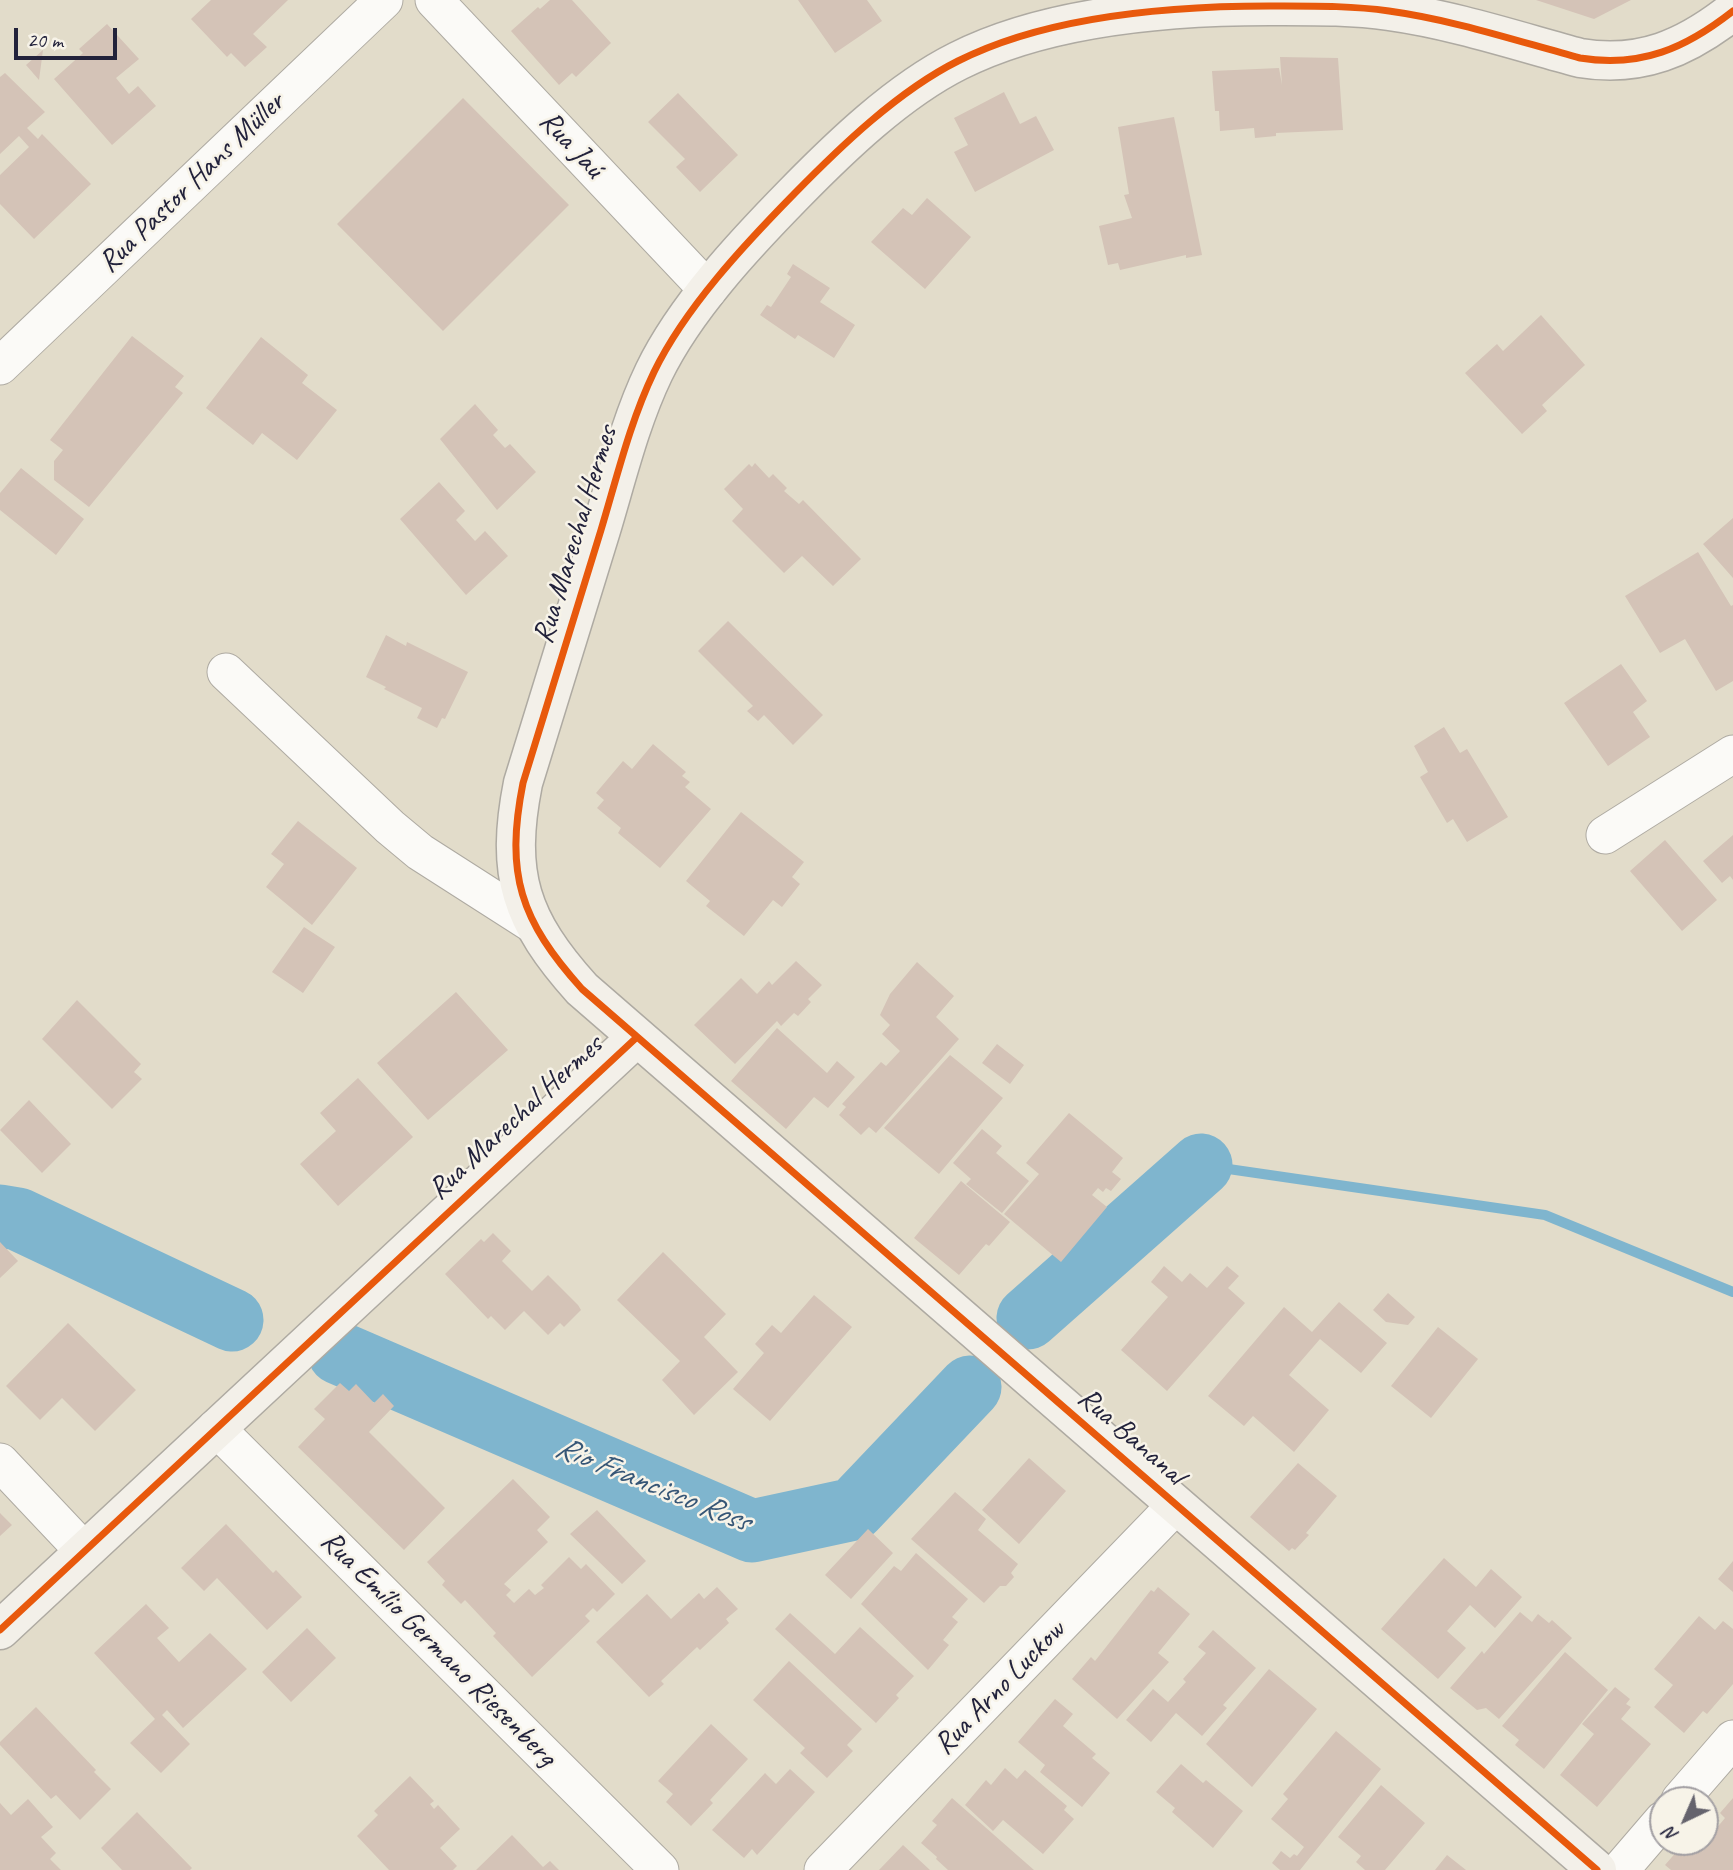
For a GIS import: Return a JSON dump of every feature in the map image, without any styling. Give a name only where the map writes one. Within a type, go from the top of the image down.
[{"type":"street","name":"Rua Pastor Hans Müller","points":[[0,366],[384,0]]},
{"type":"street","name":"Rua Jaú","points":[[434,0],[708,290]]},
{"type":"street","name":"Rua Marechal Hermes","points":[[0,1630],[635,1038],[564,970],[534,925],[517,875],[514,844],[516,816],[523,783],[640,407],[653,374],[670,342],[708,290],[779,208],[813,174],[887,109],[958,61],[1003,43],[1087,21],[1129,14],[1205,8],[1320,3],[1424,17],[1580,58],[1605,62],[1654,56],[1703,33],[1727,8]]},
{"type":"street","points":[[226,672],[420,852],[534,925]]},
{"type":"street","points":[[1605,835],[1733,754]]},
{"type":"street","name":"Rua Bananal","points":[[635,1038],[1597,1870]]},
{"type":"street","name":"Rua Emílio Germano Riesenberg","points":[[216,1428],[660,1870]]},
{"type":"street","points":[[0,1462],[84,1551]]},
{"type":"street","name":"Rua Arno Luckow","points":[[823,1870],[1175,1505]]},
{"type":"street","points":[[1693,1786],[1733,1739]]},
{"type":"street","points":[[1620,1870],[1649,1836]]},
{"type":"building","points":[[211,0],[288,0],[253,34],[267,47],[245,67],[231,53],[227,57],[191,19]]},
{"type":"building","points":[[550,0],[572,0],[611,43],[576,77],[572,73],[559,85],[511,31]]},
{"type":"building","points":[[798,0],[867,0],[882,21],[835,53]]},
{"type":"building","points":[[1536,0],[1631,0],[1594,19]]},
{"type":"building","points":[[107,24],[139,59],[116,78],[129,94],[138,86],[156,106],[112,145],[54,79],[83,53],[79,49]]},
{"type":"building","points":[[43,50],[39,80],[26,65]]},
{"type":"building","points":[[1280,57],[1338,58],[1343,130],[1276,133],[1276,136],[1255,138],[1254,128],[1220,131],[1219,111],[1215,111],[1212,71],[1279,68],[1282,85]]},
{"type":"building","points":[[5,73],[45,112],[27,128],[38,139],[42,134],[91,184],[34,239],[0,204],[0,175],[29,147],[19,136],[0,154],[0,77]]},
{"type":"building","points":[[1004,92],[1020,124],[1036,116],[1054,150],[975,192],[954,152],[968,145],[954,118]]},
{"type":"building","points":[[678,93],[738,155],[700,192],[676,167],[685,159],[648,122]]},
{"type":"building","points":[[463,98],[569,205],[443,331],[337,224]]},
{"type":"building","points":[[1174,117],[1202,255],[1186,258],[1186,255],[1120,270],[1118,263],[1108,265],[1099,226],[1132,218],[1124,195],[1129,194],[1118,127]]},
{"type":"building","points":[[927,198],[971,237],[925,289],[871,242],[903,208],[912,215]]},
{"type":"building","points":[[793,264],[830,288],[820,302],[855,325],[834,358],[798,335],[795,339],[760,315],[767,305],[771,307],[791,277],[787,274]]},
{"type":"building","points":[[1541,315],[1585,365],[1542,405],[1547,411],[1522,434],[1465,373],[1497,344],[1503,351]]},
{"type":"building","points":[[132,336],[184,376],[175,387],[183,393],[89,507],[54,480],[54,461],[63,450],[50,440]]},
{"type":"building","points":[[261,337],[308,375],[302,383],[337,410],[297,460],[262,433],[253,445],[206,408]]},
{"type":"building","points":[[475,404],[498,430],[493,435],[505,448],[510,444],[536,472],[497,510],[440,439]]},
{"type":"building","points":[[755,463],[769,478],[773,474],[787,488],[784,491],[799,504],[803,500],[861,559],[833,586],[802,556],[784,573],[732,521],[743,509],[724,489],[749,464],[752,467]]},
{"type":"building","points":[[21,468],[84,519],[56,555],[0,510],[0,493]]},
{"type":"building","points":[[439,482],[465,511],[456,520],[475,541],[485,531],[508,556],[466,595],[400,519]]},
{"type":"building","points":[[1733,518],[1733,578],[1703,544]]},
{"type":"building","points":[[1698,552],[1731,606],[1733,605],[1733,681],[1716,691],[1685,639],[1660,653],[1625,596]]},
{"type":"building","points":[[728,621],[823,715],[793,745],[764,715],[758,721],[747,711],[753,706],[698,651]]},
{"type":"building","points":[[386,635],[406,646],[407,642],[468,672],[445,719],[442,718],[437,728],[417,718],[422,708],[366,677]]},
{"type":"building","points":[[1621,664],[1647,701],[1633,712],[1650,737],[1608,766],[1564,703]]},
{"type":"building","points":[[1444,727],[1460,753],[1467,749],[1508,817],[1467,842],[1453,819],[1447,823],[1420,777],[1428,772],[1414,746]]},
{"type":"building","points":[[653,744],[686,772],[682,776],[690,782],[685,787],[711,809],[660,868],[618,833],[621,828],[597,808],[604,800],[596,793],[623,761],[632,769]]},
{"type":"building","points":[[741,812],[804,862],[792,877],[800,884],[782,907],[773,900],[744,936],[706,906],[710,901],[686,881]]},
{"type":"building","points":[[298,821],[357,868],[312,925],[266,887],[284,864],[271,854]]},
{"type":"building","points":[[1733,835],[1733,880],[1730,876],[1722,883],[1703,861]]},
{"type":"building","points":[[1665,840],[1717,900],[1682,931],[1630,871]]},
{"type":"building","points":[[304,927],[335,947],[303,993],[272,972]]},
{"type":"building","points":[[796,961],[822,985],[808,999],[811,1002],[798,1016],[794,1013],[781,1026],[777,1021],[735,1064],[694,1025],[741,978],[757,994],[769,981],[772,985]]},
{"type":"building","points":[[917,962],[954,996],[936,1017],[959,1039],[876,1133],[869,1127],[861,1135],[839,1115],[846,1107],[842,1104],[881,1062],[886,1066],[900,1051],[882,1034],[890,1025],[880,1015],[890,994]]},
{"type":"building","points":[[456,992],[508,1050],[428,1120],[377,1063]]},
{"type":"building","points":[[77,1000],[141,1064],[134,1072],[142,1079],[112,1109],[42,1039]]},
{"type":"building","points":[[777,1028],[827,1073],[837,1061],[855,1077],[828,1108],[814,1097],[786,1129],[731,1081]]},
{"type":"building","points":[[997,1044],[1024,1065],[1010,1084],[982,1063]]},
{"type":"building","points":[[950,1055],[1003,1098],[939,1174],[884,1128]]},
{"type":"building","points":[[358,1078],[413,1137],[338,1206],[300,1164],[336,1131],[320,1113]]},
{"type":"building","points":[[29,1100],[71,1144],[42,1173],[0,1130]]},
{"type":"building","points":[[1069,1113],[1123,1158],[1112,1172],[1121,1179],[1111,1191],[1106,1188],[1103,1192],[1098,1188],[1092,1195],[1107,1207],[1061,1262],[1004,1214],[1039,1174],[1026,1163]]},
{"type":"building","points":[[982,1129],[1002,1146],[996,1153],[1029,1181],[1002,1213],[966,1184],[971,1179],[953,1163]]},
{"type":"building","points":[[961,1181],[1010,1222],[959,1275],[914,1238]]},
{"type":"building","points":[[493,1233],[511,1251],[502,1261],[532,1291],[548,1275],[578,1305],[581,1310],[564,1327],[560,1323],[548,1335],[524,1311],[505,1330],[491,1316],[488,1319],[445,1274],[481,1239],[484,1242]]},
{"type":"building","points":[[0,1242],[18,1261],[0,1278]]},
{"type":"building","points":[[663,1252],[726,1314],[704,1337],[738,1372],[694,1415],[662,1380],[680,1361],[617,1300]]},
{"type":"building","points":[[1164,1266],[1182,1282],[1190,1273],[1207,1288],[1227,1266],[1239,1276],[1228,1288],[1245,1303],[1167,1391],[1121,1350],[1168,1297],[1151,1282]]},
{"type":"building","points":[[1388,1293],[1415,1317],[1408,1325],[1386,1322],[1373,1310]]},
{"type":"building","points":[[814,1295],[852,1327],[770,1421],[733,1389],[764,1353],[755,1344],[772,1325],[781,1333]]},
{"type":"building","points":[[1339,1302],[1387,1343],[1361,1373],[1320,1339],[1289,1375],[1329,1410],[1294,1452],[1253,1416],[1244,1426],[1208,1396],[1284,1307],[1312,1332]]},
{"type":"building","points":[[68,1323],[136,1390],[95,1431],[62,1398],[40,1420],[6,1386]]},
{"type":"building","points":[[1438,1327],[1478,1359],[1431,1418],[1391,1386]]},
{"type":"building","points":[[340,1383],[349,1391],[356,1384],[374,1403],[383,1394],[394,1406],[369,1432],[445,1508],[404,1550],[298,1447],[325,1419],[314,1409]]},
{"type":"building","points":[[1029,1458],[1066,1491],[1019,1544],[982,1510]]},
{"type":"building","points":[[1298,1463],[1337,1496],[1306,1533],[1309,1535],[1295,1550],[1292,1548],[1289,1551],[1250,1517]]},
{"type":"building","points":[[513,1479],[550,1517],[537,1530],[548,1542],[504,1584],[511,1590],[506,1595],[514,1603],[529,1589],[535,1595],[544,1588],[541,1585],[569,1557],[581,1569],[586,1564],[615,1594],[597,1612],[593,1608],[585,1616],[590,1621],[532,1677],[493,1636],[496,1633],[465,1600],[461,1604],[442,1585],[445,1581],[427,1562]]},
{"type":"building","points":[[955,1492],[986,1519],[978,1530],[1018,1564],[1011,1573],[1014,1577],[1006,1586],[1000,1586],[984,1603],[911,1539]]},
{"type":"building","points":[[597,1510],[646,1561],[622,1584],[570,1534]]},
{"type":"building","points":[[0,1513],[12,1525],[0,1536]]},
{"type":"building","points":[[226,1524],[273,1573],[276,1570],[302,1597],[267,1630],[217,1578],[204,1591],[181,1568]]},
{"type":"building","points":[[868,1529],[893,1553],[851,1599],[825,1575]]},
{"type":"building","points":[[916,1553],[968,1599],[952,1617],[958,1622],[943,1640],[949,1645],[928,1670],[861,1604],[894,1566],[901,1571]]},
{"type":"building","points":[[1444,1558],[1476,1587],[1491,1569],[1522,1597],[1495,1628],[1470,1605],[1447,1631],[1466,1648],[1438,1679],[1381,1629]]},
{"type":"building","points":[[1733,1561],[1733,1592],[1718,1579]]},
{"type":"building","points":[[717,1587],[738,1609],[726,1619],[729,1623],[700,1650],[697,1647],[661,1681],[664,1684],[649,1697],[596,1642],[647,1594],[671,1619],[699,1593],[704,1599]]},
{"type":"building","points":[[1158,1587],[1190,1614],[1158,1653],[1169,1662],[1117,1719],[1072,1679],[1091,1657],[1095,1661],[1151,1590],[1154,1592]]},
{"type":"building","points":[[146,1604],[169,1628],[157,1638],[179,1662],[210,1633],[247,1669],[183,1728],[167,1710],[162,1715],[190,1744],[161,1773],[130,1743],[155,1719],[94,1653]]},
{"type":"building","points":[[1520,1612],[1532,1622],[1538,1614],[1549,1623],[1552,1620],[1572,1638],[1499,1719],[1486,1708],[1477,1710],[1450,1688]]},
{"type":"building","points":[[790,1613],[835,1654],[860,1627],[914,1676],[896,1695],[899,1698],[876,1723],[775,1629]]},
{"type":"building","points":[[1699,1616],[1715,1630],[1723,1621],[1733,1629],[1733,1684],[1707,1714],[1703,1711],[1684,1733],[1654,1707],[1673,1685],[1654,1669]]},
{"type":"building","points":[[307,1628],[336,1658],[291,1702],[262,1672]]},
{"type":"building","points":[[1213,1630],[1256,1668],[1223,1705],[1227,1708],[1202,1736],[1176,1713],[1151,1742],[1126,1720],[1153,1689],[1168,1702],[1186,1682],[1183,1679],[1206,1653],[1198,1647]]},
{"type":"building","points":[[1565,1652],[1608,1690],[1544,1769],[1515,1745],[1519,1740],[1502,1726]]},
{"type":"building","points":[[789,1661],[862,1729],[847,1745],[853,1751],[827,1778],[800,1753],[805,1748],[753,1700]]},
{"type":"building","points":[[1269,1669],[1317,1709],[1252,1787],[1206,1744]]},
{"type":"building","points":[[1615,1687],[1630,1699],[1626,1704],[1631,1707],[1621,1719],[1651,1744],[1597,1807],[1560,1775],[1594,1734],[1582,1724]]},
{"type":"building","points":[[1055,1699],[1073,1714],[1063,1726],[1096,1754],[1092,1758],[1110,1773],[1082,1807],[1040,1772],[1045,1765],[1018,1742]]},
{"type":"building","points":[[36,1707],[111,1789],[80,1820],[56,1795],[51,1799],[0,1745]]},
{"type":"building","points":[[711,1724],[748,1759],[710,1800],[713,1803],[691,1826],[666,1802],[673,1794],[658,1781]]},
{"type":"building","points":[[1336,1731],[1381,1769],[1300,1870],[1280,1870],[1272,1863],[1281,1851],[1290,1858],[1294,1854],[1297,1856],[1304,1847],[1271,1819],[1288,1799],[1283,1794]]},
{"type":"building","points":[[1181,1764],[1203,1783],[1206,1780],[1243,1811],[1213,1848],[1172,1812],[1175,1808],[1156,1792]]},
{"type":"building","points":[[1005,1768],[1017,1779],[1025,1770],[1067,1806],[1064,1810],[1074,1819],[1043,1854],[1003,1820],[993,1831],[965,1805],[986,1780],[991,1785]]},
{"type":"building","points":[[790,1769],[815,1792],[757,1855],[752,1849],[744,1858],[712,1830],[765,1773],[776,1784]]},
{"type":"building","points":[[410,1776],[434,1801],[430,1804],[434,1809],[438,1805],[460,1829],[440,1848],[457,1866],[453,1870],[389,1870],[357,1836],[378,1815],[374,1811]]},
{"type":"building","points":[[1381,1785],[1425,1823],[1385,1870],[1365,1870],[1356,1862],[1361,1856],[1338,1837]]},
{"type":"building","points":[[952,1798],[1034,1870],[948,1870],[921,1843],[937,1825],[932,1821]]},
{"type":"building","points":[[1733,1798],[1733,1870],[1671,1870],[1665,1865],[1673,1856],[1719,1856],[1719,1825],[1725,1818],[1720,1813]]},
{"type":"building","points":[[28,1799],[53,1827],[41,1837],[56,1853],[50,1859],[61,1870],[0,1870],[0,1803],[11,1815]]},
{"type":"building","points":[[137,1812],[192,1868],[190,1870],[122,1870],[101,1848]]},
{"type":"building","points":[[512,1835],[543,1867],[550,1861],[559,1870],[476,1870]]},
{"type":"building","points":[[903,1845],[930,1870],[879,1870]]},
{"type":"building","points":[[1447,1855],[1466,1870],[1435,1870]]},
{"type":"waterway","points":[[1201,1165],[1545,1215],[1733,1292]]},
{"type":"waterway","name":"Rio Francisco Ross","points":[[1028,1318],[1201,1165]]},
{"type":"waterway","name":"Rio Francisco Ross","points":[[0,1216],[18,1219],[232,1320]]},
{"type":"waterway","name":"Rio Francisco Ross","points":[[339,1353],[752,1531],[854,1509],[970,1387]]},
{"type":"cycle path","points":[[1597,1870],[582,989],[544,940],[522,894],[517,870],[518,815],[523,783],[624,450],[645,391],[667,348],[717,278],[812,176],[892,104],[936,73],[994,45],[1034,32],[1075,23],[1160,11],[1244,6],[1376,9],[1437,20],[1580,58],[1602,60],[1623,60],[1662,52],[1698,35],[1733,11]]},
{"type":"cycle path","points":[[0,1630],[636,1038]]}]
